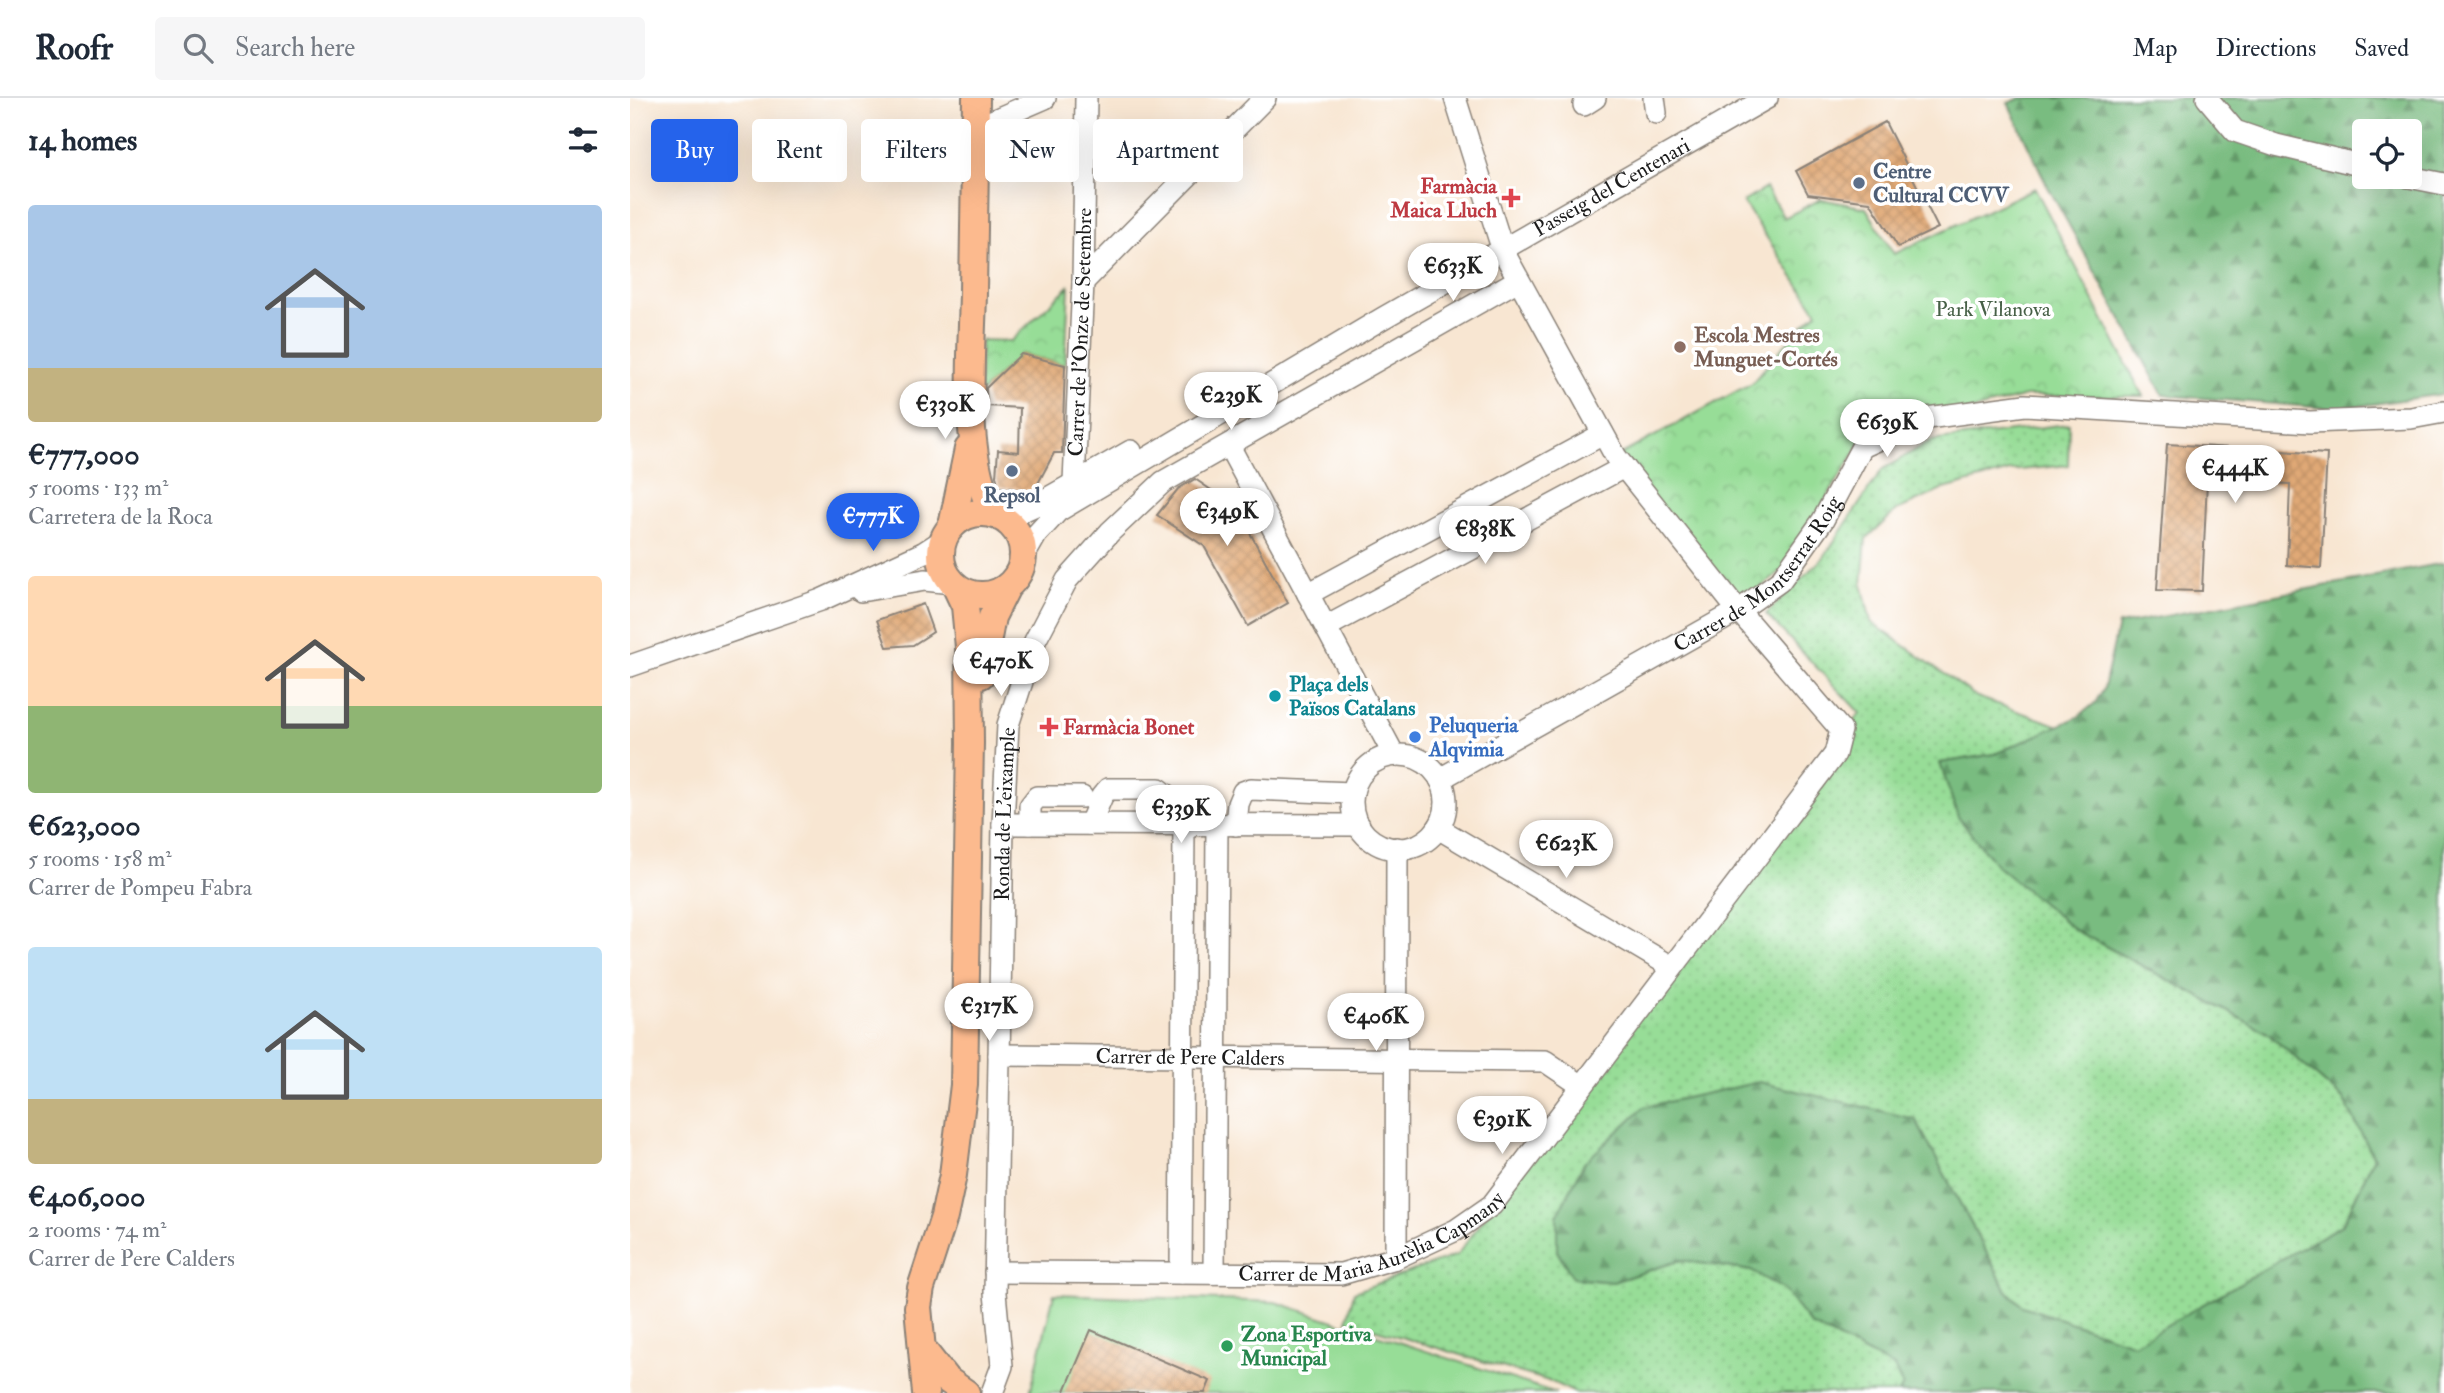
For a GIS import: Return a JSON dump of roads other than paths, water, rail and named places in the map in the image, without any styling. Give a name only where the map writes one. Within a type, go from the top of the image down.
[{"type":"main road","points":[[970,732],[992,617],[1006,589],[1019,574],[1024,556],[1016,529],[997,515],[986,500],[972,428],[976,98]]},
{"type":"main road","points":[[926,1393],[918,1307],[953,1175],[964,1085],[970,732],[968,627],[965,606],[945,573],[941,557],[972,428]]},
{"type":"main road","points":[[948,533],[974,513],[997,515]]},
{"type":"main road","points":[[954,585],[977,596],[988,596],[1006,589]]},
{"type":"main road","points":[[924,1351],[946,1379],[966,1393]]},
{"type":"street","points":[[975,128],[1045,98]]},
{"type":"street","name":"Carrer de l'Onze de Setembre","points":[[1074,482],[1083,282],[1086,98]]},
{"type":"street","points":[[1083,282],[1265,98]]},
{"type":"street","points":[[1455,98],[1503,251],[1518,280],[1624,467],[1738,611]]},
{"type":"street","name":"Passeig del Centenari","points":[[1024,556],[1036,535],[1058,511],[1383,318],[1768,98]]},
{"type":"street","points":[[2207,98],[2235,131],[2276,145],[2352,163]]},
{"type":"street","points":[[2422,180],[2444,184]]},
{"type":"street","name":"Ronda de L'eixample","points":[[992,1393],[1002,1366],[995,1272],[1003,824],[1008,725],[1035,641],[1067,580],[1110,532],[1163,482],[1518,280]]},
{"type":"street","name":"Passeig del Centenari","points":[[997,515],[1018,513],[1301,356],[1383,318]]},
{"type":"street","name":"Carrer de Montserrat Roig","points":[[1440,779],[1738,611],[1780,581],[1823,520],[1862,447],[1927,418],[2025,405],[2310,422],[2411,418],[2444,412]]},
{"type":"street","points":[[1308,594],[1603,434]]},
{"type":"street","points":[[1229,446],[1394,755]]},
{"type":"street","points":[[1326,627],[1624,467]]},
{"type":"street","points":[[630,666],[821,600],[923,553],[948,533]]},
{"type":"street","points":[[821,600],[904,582],[925,580],[954,585]]},
{"type":"street","name":"Carrer de Maria Aurèlia Capmany","points":[[995,1272],[1341,1274],[1396,1258],[1456,1230],[1492,1205],[1835,754],[1841,730],[1738,611]]},
{"type":"street","points":[[1394,755],[1415,758],[1429,767],[1440,779],[1445,794],[1444,813],[1438,828],[1429,838],[1416,846],[1397,848],[1374,842],[1362,832],[1353,814],[1354,787],[1365,769],[1378,760],[1394,755]]},
{"type":"street","points":[[1090,824],[1101,796],[1108,789],[1159,789],[1171,798],[1178,824],[1182,1056],[1181,1273]]},
{"type":"street","points":[[1214,1273],[1215,1056],[1227,825],[1243,792],[1251,789],[1353,793]]},
{"type":"street","points":[[1030,824],[1030,806],[1037,797],[1082,797]]},
{"type":"street","points":[[1003,824],[1359,825]]},
{"type":"street","points":[[1438,828],[1672,967]]},
{"type":"street","points":[[1396,1258],[1397,848]]},
{"type":"street","name":"Carrer de Pere Calders","points":[[999,1055],[1545,1061],[1581,1086]]},
{"type":"place","name":"Centre Cultural CCVV","points":[[1859,183]]},
{"type":"place","name":"Farmàcia Maica Lluch","points":[[1511,198]]},
{"type":"place","name":"Escola Mestres Munguet-Cortés","points":[[1680,347]]},
{"type":"place","name":"Repsol","points":[[1012,471]]},
{"type":"place","name":"Plaça dels Països Catalans","points":[[1275,696]]},
{"type":"place","name":"Farmàcia Bonet","points":[[1049,727]]},
{"type":"place","name":"Peluqueria Alqvimia","points":[[1415,737]]},
{"type":"place","name":"Zona Esportiva Municipal","points":[[1227,1346]]},
{"type":"park label","name":"Park Vilanova","points":[[1993,309]]}]
